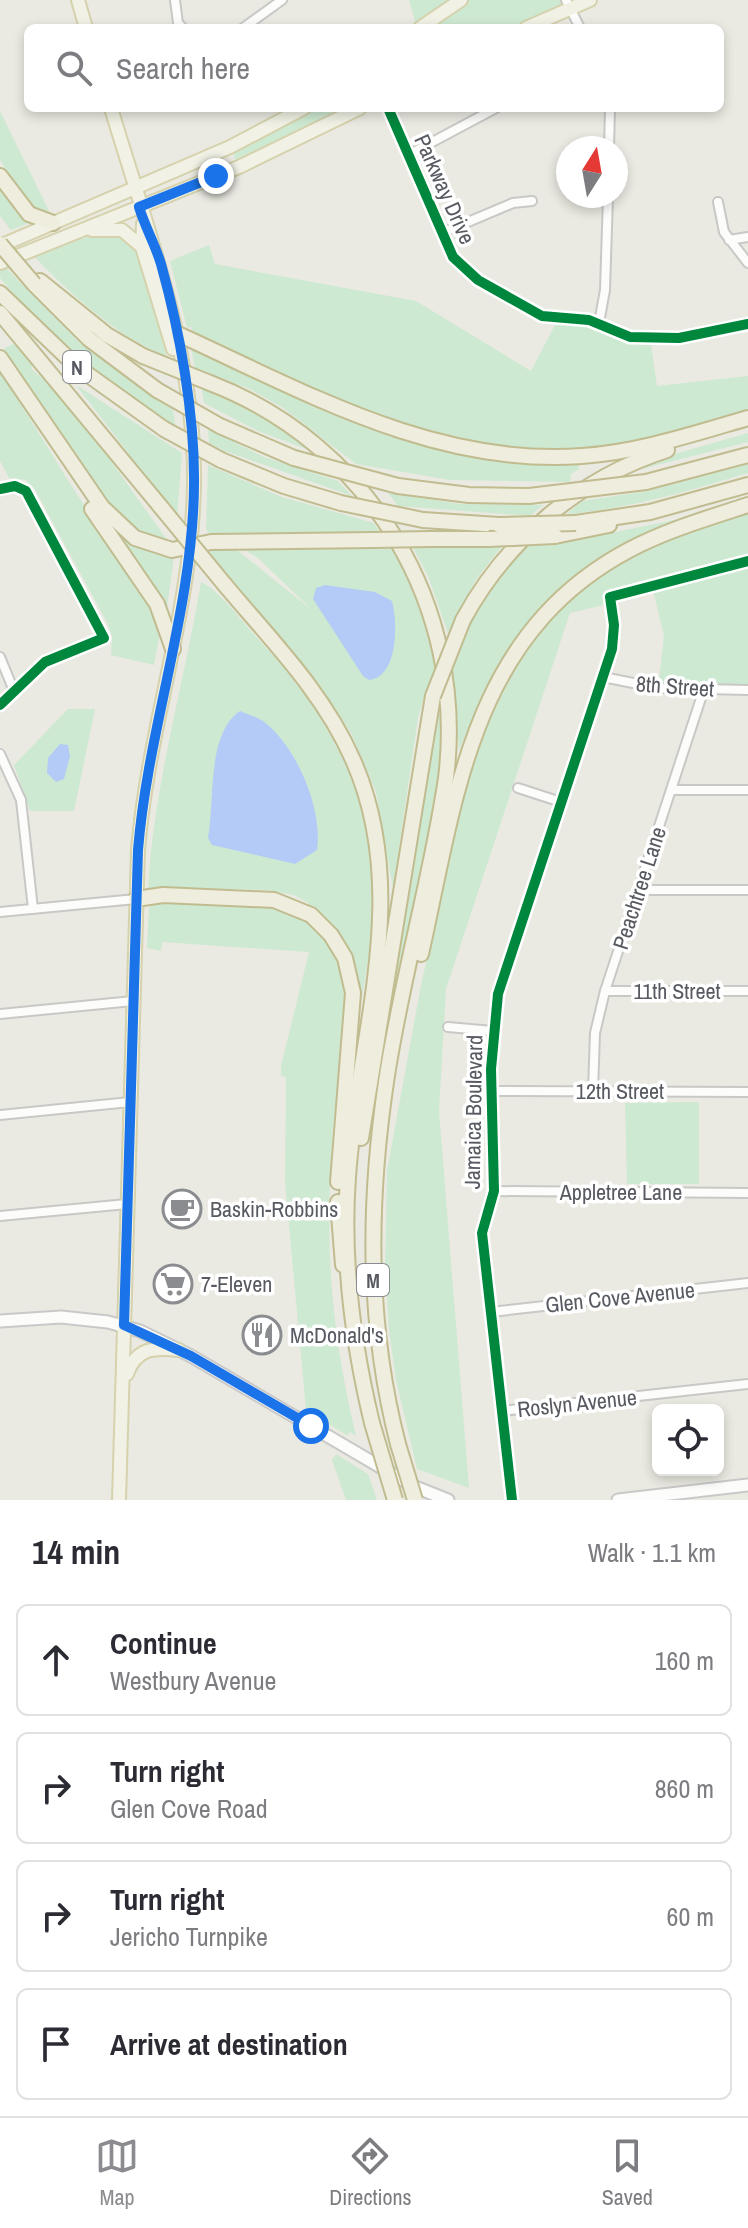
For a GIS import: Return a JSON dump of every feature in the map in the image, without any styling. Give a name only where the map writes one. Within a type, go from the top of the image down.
[{"type":"highway","points":[[0,176],[26,212],[53,223]]},
{"type":"highway","points":[[3,253],[107,335],[143,356],[210,383],[279,417],[315,443],[352,478],[402,546],[437,630],[448,696],[448,761],[383,1114]]},
{"type":"highway","name":"N","points":[[37,282],[83,333],[157,390],[220,426],[294,458],[398,486],[469,495],[529,496],[646,482],[748,455]]},
{"type":"highway","name":"N","points":[[0,293],[76,366],[164,429],[221,460],[284,486],[341,503],[423,520],[499,525],[576,523],[650,512],[748,485]]},
{"type":"highway","points":[[0,313],[327,711],[354,761],[374,823],[382,921],[350,1146],[347,1194],[349,1243]]},
{"type":"highway","points":[[178,334],[384,426],[444,445],[489,453],[550,457],[607,453],[748,418]]},
{"type":"highway","points":[[0,358],[68,462],[108,515],[127,533],[166,549],[211,542],[555,536],[593,531],[650,512]]},
{"type":"highway","points":[[349,1243],[361,1133],[433,696],[463,620],[489,578],[516,544],[564,504],[637,460],[748,427]]},
{"type":"highway","points":[[68,462],[87,501],[160,610],[173,649]]},
{"type":"highway","points":[[383,1114],[393,1083],[467,753],[482,710],[504,668],[546,614],[599,568],[664,533],[748,505]]},
{"type":"highway","points":[[136,899],[163,895],[281,901],[316,920],[341,950],[351,976],[353,1000],[340,1144],[339,1245],[353,1308]]},
{"type":"highway","name":"M","points":[[383,1114],[374,1199],[373,1275],[382,1372],[398,1444],[415,1500]]},
{"type":"highway","name":"M","points":[[349,1243],[353,1308],[372,1423],[395,1500]]},
{"type":"main road","points":[[78,0],[85,24]]},
{"type":"main road","points":[[426,24],[461,0]]},
{"type":"main road","points":[[533,24],[568,4],[590,0]]},
{"type":"main road","points":[[112,112],[143,221],[161,264],[178,334],[193,454],[190,547],[143,804],[136,899],[119,1500]]},
{"type":"main road","points":[[3,253],[53,223],[230,147],[296,112]]},
{"type":"main road","points":[[3,253],[77,232],[139,207],[274,151],[352,112]]},
{"type":"main road","points":[[143,221],[142,247],[183,380]]},
{"type":"main road","points":[[77,232],[119,229],[142,247]]},
{"type":"main road","points":[[0,1321],[61,1317],[124,1325],[179,1350],[413,1486],[448,1500]]},
{"type":"main road","points":[[123,1385],[132,1361],[139,1353],[151,1349],[179,1350]]},
{"type":"main road","points":[[618,1500],[748,1485]]},
{"type":"street","points":[[175,0],[179,24]]},
{"type":"street","points":[[249,24],[282,0]]},
{"type":"street","points":[[568,4],[578,24]]},
{"type":"street","name":"Parkway Drive","points":[[390,112],[453,257],[468,273],[500,293],[542,316],[599,323],[630,337],[650,340],[688,337],[748,324]]},
{"type":"street","points":[[408,155],[489,112]]},
{"type":"street","points":[[609,136],[610,112]]},
{"type":"street","points":[[442,233],[513,203],[532,201]]},
{"type":"street","points":[[718,202],[724,232],[748,263]]},
{"type":"street","points":[[599,323],[605,290],[608,208]]},
{"type":"street","points":[[729,240],[748,237]]},
{"type":"street","points":[[0,489],[15,486],[26,491],[104,638],[45,662],[0,705]]},
{"type":"street","name":"Jamaica Boulevard","points":[[512,1500],[482,1227],[494,1191],[491,1091],[498,994],[614,639],[610,597],[748,561]]},
{"type":"street","points":[[0,657],[14,691]]},
{"type":"street","name":"8th Street","points":[[603,677],[644,686],[748,690]]},
{"type":"street","name":"Peachtree Lane","points":[[593,1091],[595,1033],[605,991],[704,689]]},
{"type":"street","points":[[0,754],[21,800],[33,909]]},
{"type":"street","points":[[518,788],[561,802]]},
{"type":"street","points":[[671,790],[748,790]]},
{"type":"street","points":[[638,890],[748,890]]},
{"type":"street","points":[[0,912],[136,899]]},
{"type":"street","name":"11th Street","points":[[605,991],[748,991]]},
{"type":"street","points":[[0,1014],[133,1001]]},
{"type":"street","points":[[448,1027],[493,1031]]},
{"type":"street","name":"12th Street","points":[[491,1091],[748,1092]]},
{"type":"street","points":[[0,1115],[130,1102]]},
{"type":"street","name":"Appletree Lane","points":[[494,1191],[748,1193]]},
{"type":"street","points":[[0,1216],[127,1204]]},
{"type":"street","name":"Glen Cove Avenue","points":[[491,1312],[748,1283]]},
{"type":"street","name":"Roslyn Avenue","points":[[502,1411],[748,1384]]},
{"type":"green space","points":[[409,0],[590,0],[535,24],[416,24]]},
{"type":"green space","points":[[0,111],[49,211],[31,210],[0,160]]},
{"type":"green space","points":[[296,112],[352,112],[239,167],[230,147]]},
{"type":"green space","points":[[0,183],[29,223],[11,230],[0,216]]},
{"type":"green space","points":[[109,230],[132,241],[137,250],[167,357],[129,337],[95,313],[33,255]]},
{"type":"green space","points":[[209,245],[215,264],[416,301],[531,371],[555,325],[580,325],[651,345],[657,386],[748,376],[748,412],[722,419],[721,416],[650,438],[576,448],[502,447],[400,426],[310,389],[193,333],[191,327],[187,328],[170,261]]},
{"type":"green space","points":[[0,262],[81,344],[173,410],[175,425],[127,395],[59,340],[0,278]]},
{"type":"green space","points":[[15,343],[33,365],[31,369],[47,382],[108,457],[170,544],[150,539],[121,521],[100,495],[3,349]]},
{"type":"green space","points":[[191,346],[377,427],[578,460],[579,469],[571,474],[570,482],[450,480],[356,464],[283,408],[250,389],[195,368]]},
{"type":"green space","points":[[0,371],[76,493],[157,611],[161,627],[154,665],[111,655],[112,637],[108,624],[34,488],[26,480],[9,478],[0,461]]},
{"type":"green space","points":[[76,385],[182,453],[177,517]]},
{"type":"green space","points":[[201,386],[255,411],[317,453],[258,431],[204,403]]},
{"type":"green space","points":[[208,429],[264,457],[338,481],[352,496],[225,451],[209,443]]},
{"type":"green space","points":[[748,433],[748,442],[622,474],[657,459]]},
{"type":"green space","points":[[748,464],[748,473],[681,493],[636,504],[567,514],[582,501],[648,491]]},
{"type":"green space","points":[[208,465],[282,497],[374,523],[382,535],[319,533],[211,537],[206,529]]},
{"type":"green space","points":[[388,493],[461,504],[543,505],[530,516],[398,506]]},
{"type":"green space","points":[[748,511],[748,555],[615,590],[605,596],[604,605],[570,613],[446,989],[439,1111],[469,1488],[417,1469],[396,1380],[385,1270],[387,1171],[421,985],[477,736],[508,678],[527,651],[547,625],[593,580],[650,546]]},
{"type":"green space","points":[[679,519],[631,542],[561,589],[497,666],[459,750],[452,659],[475,610],[526,544],[591,537]]},
{"type":"green space","points":[[118,532],[136,544],[174,556],[167,608]]},
{"type":"green space","points":[[503,545],[477,578],[448,633],[428,576],[412,546]]},
{"type":"green space","points":[[213,546],[232,546],[312,610],[258,558],[243,549],[244,546],[257,546],[257,550],[271,546],[395,546],[413,585],[435,654],[441,695],[442,737],[433,822],[398,990],[393,989],[438,705],[427,687],[418,718],[393,889],[376,792],[352,735],[320,686],[209,554]]},
{"type":"green space","points":[[748,561],[748,690],[658,688],[664,636],[652,586]]},
{"type":"green space","points":[[201,582],[232,609],[310,703],[348,770],[361,806],[370,844],[374,883],[373,923],[356,1032],[357,984],[308,903],[294,895],[267,890],[148,888],[156,811]]},
{"type":"green space","points":[[68,709],[95,709],[74,811],[30,811],[14,765]]},
{"type":"green space","points":[[157,900],[236,901],[293,913],[323,934],[341,967],[346,984],[347,1018],[333,1124],[330,1254],[341,1361],[356,1436],[349,1432],[348,1436],[306,1410],[285,1182],[286,1077],[281,1076],[281,1066],[309,952],[162,942],[161,951],[147,948],[149,908]]},
{"type":"green space","points":[[699,1102],[699,1184],[627,1184],[625,1103]]},
{"type":"green space","points":[[336,1454],[368,1474],[377,1500],[346,1500],[332,1460]]},
{"type":"water","points":[[325,585],[375,592],[392,601],[394,648],[386,669],[379,677],[369,680],[363,676],[313,599],[316,588]]},
{"type":"water","points":[[240,711],[260,719],[287,746],[312,798],[318,834],[317,850],[295,864],[212,845],[208,838],[217,752],[229,722]]},
{"type":"water","points":[[60,744],[68,745],[70,756],[64,779],[56,782],[47,773],[48,758]]},
{"type":"cycle path","points":[[390,112],[453,257],[478,280],[542,316],[589,320],[630,337],[679,338],[748,324]]},
{"type":"cycle path","points":[[0,489],[15,486],[26,491],[104,638],[45,662],[0,705]]},
{"type":"cycle path","points":[[512,1500],[482,1233],[494,1191],[491,1069],[498,994],[612,649],[614,625],[610,597],[748,561]]},
{"type":"place","name":"Baskin-Robbins","points":[[182,1209]]},
{"type":"place","name":"7-Eleven","points":[[173,1284]]},
{"type":"place","name":"McDonald's","points":[[262,1335]]},
{"type":"route","points":[[216,176],[139,207],[158,254],[178,334],[193,454],[194,487],[184,588],[148,775],[138,850],[124,1325],[191,1356],[311,1426]]}]
